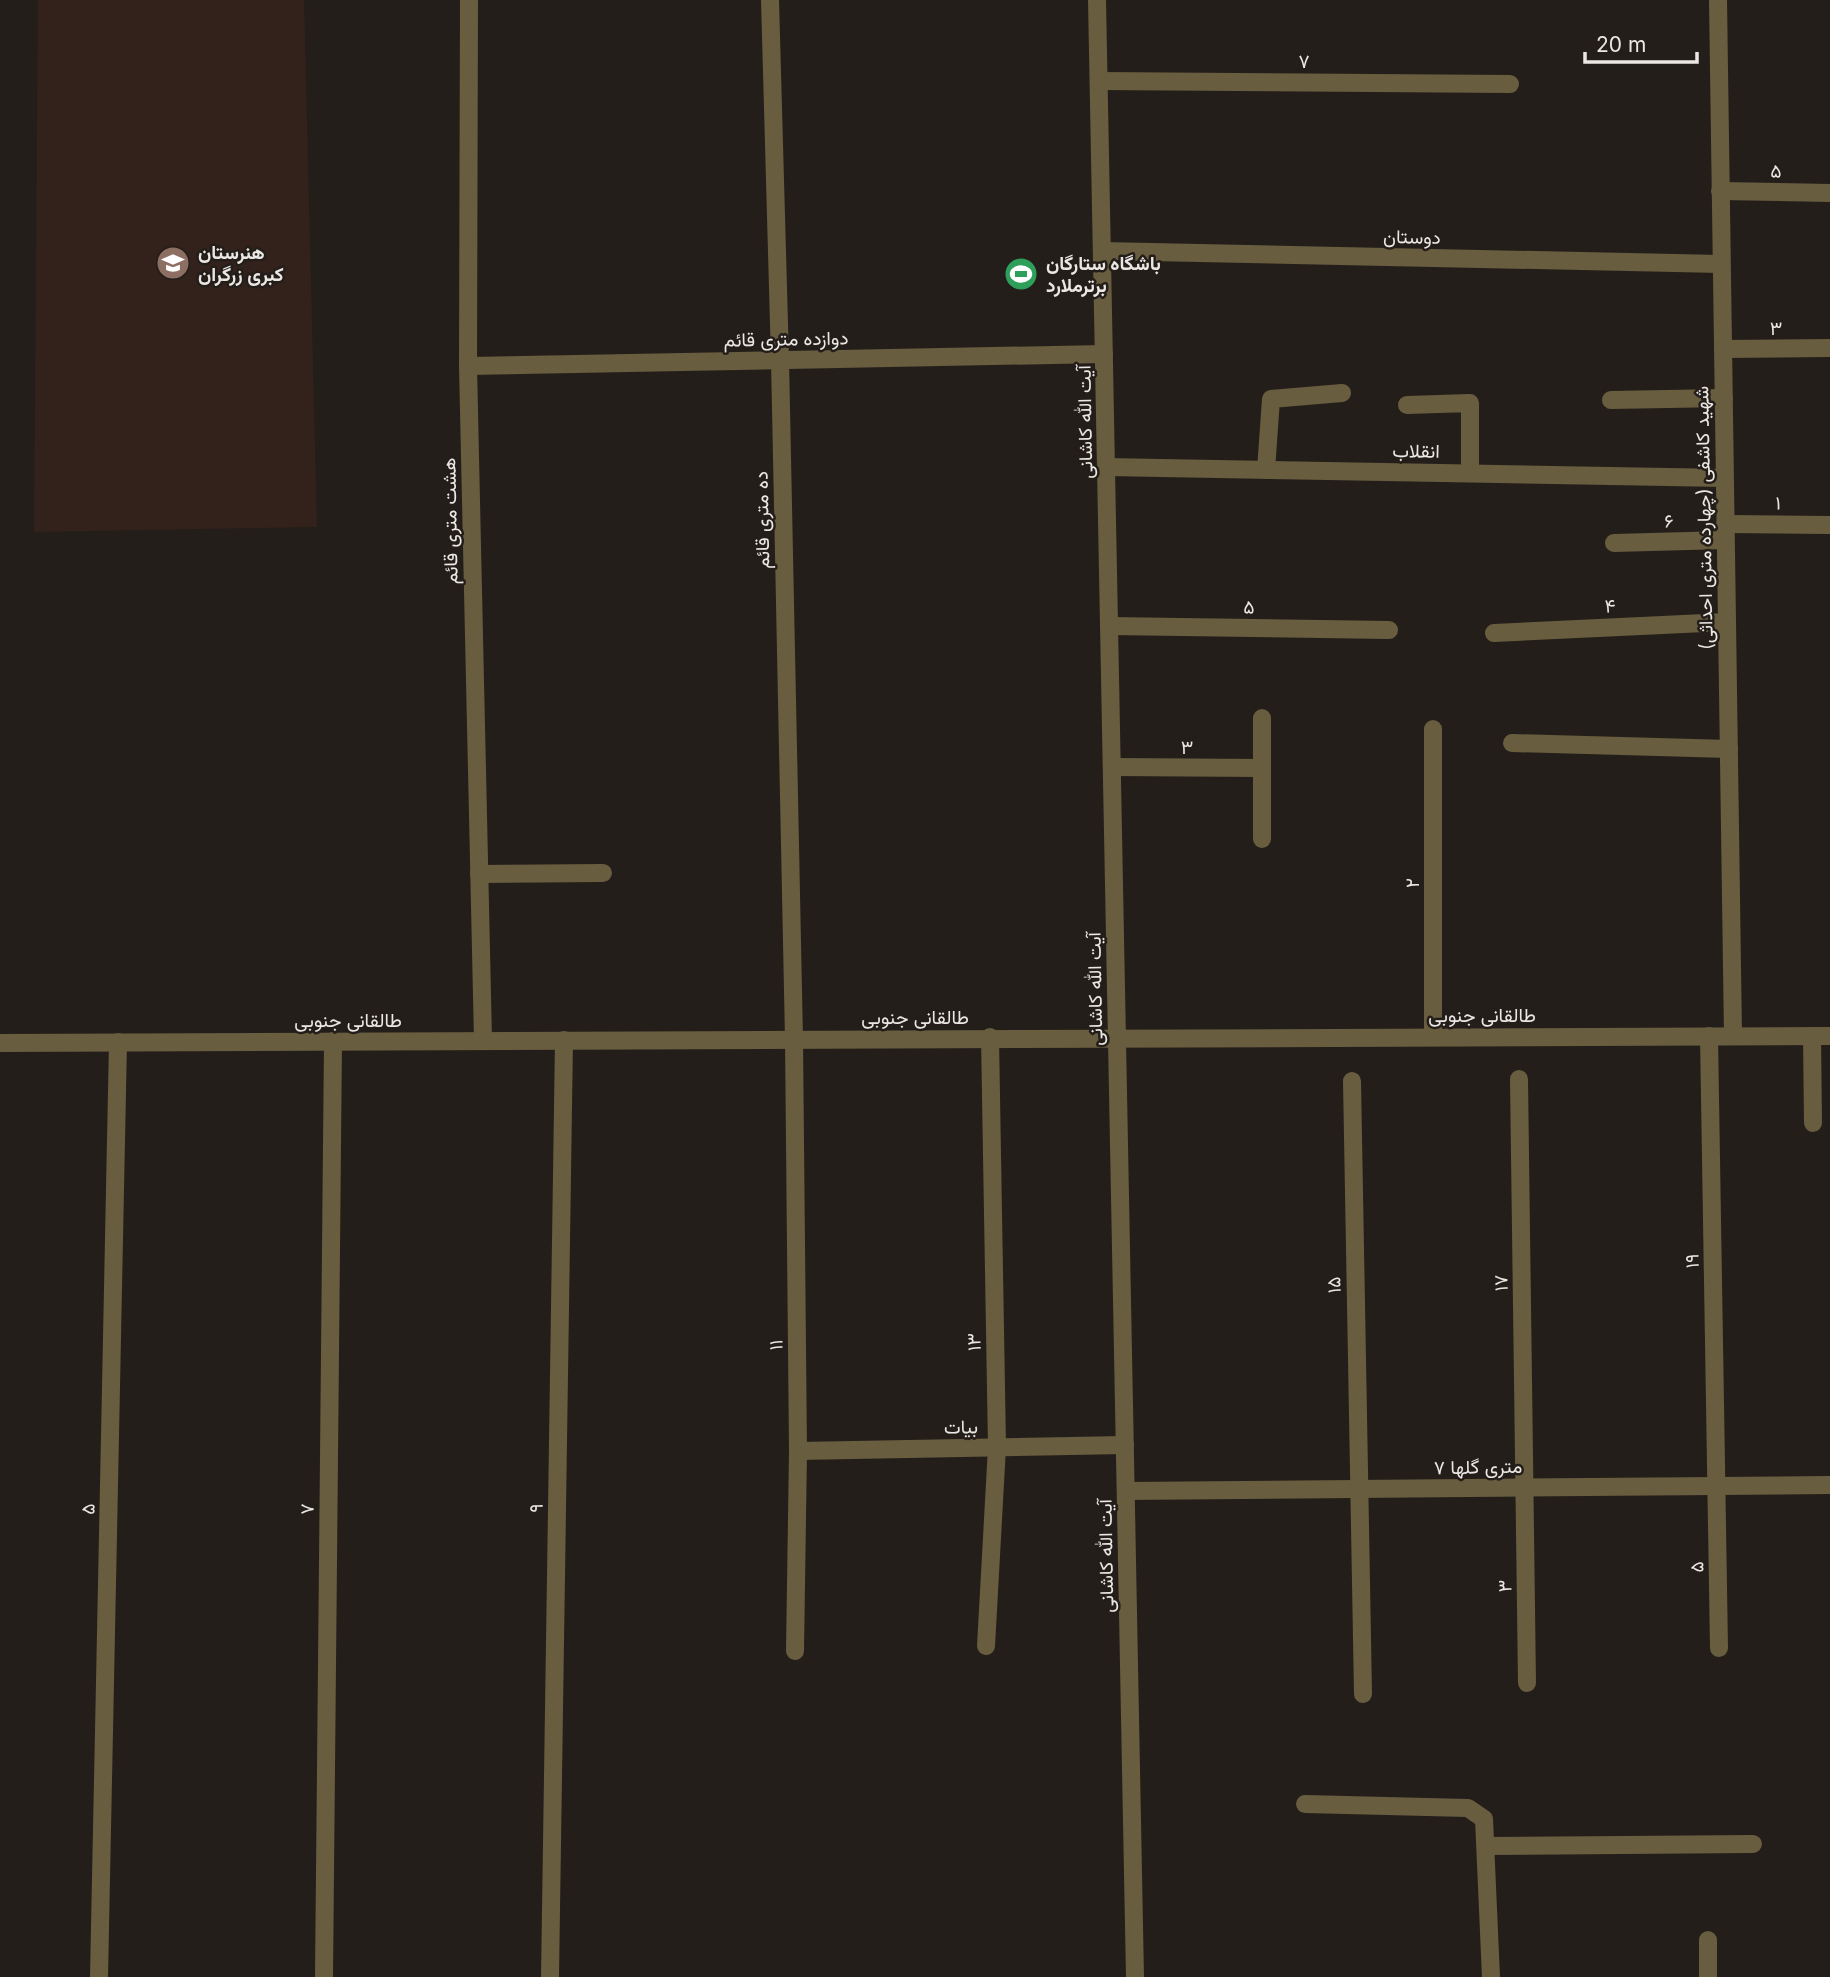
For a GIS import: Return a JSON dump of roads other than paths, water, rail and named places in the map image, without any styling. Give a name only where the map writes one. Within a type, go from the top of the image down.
[{"type":"street","name":"هشت متری قائم","points":[[469,0],[468,366],[483,1040]]},
{"type":"street","name":"ده متری قائم","points":[[770,0],[794,1039]]},
{"type":"street","name":"آیت الله کاشانی","points":[[1097,0],[1135,1977]]},
{"type":"street","name":"شهید کاشفی (چهارده متری احداثی)","points":[[1718,0],[1733,1036]]},
{"type":"street","name":"۷","points":[[1099,81],[1510,84]]},
{"type":"street","name":"۵","points":[[1720,191],[1830,193]]},
{"type":"street","name":"دوستان","points":[[1102,251],[1721,264]]},
{"type":"street","name":"۳","points":[[1723,349],[1830,348]]},
{"type":"street","name":"دوازده متری قائم","points":[[468,366],[1104,354]]},
{"type":"street","points":[[1266,470],[1271,399],[1342,393]]},
{"type":"street","points":[[1611,400],[1724,398]]},
{"type":"street","points":[[1407,405],[1471,403],[1470,473]]},
{"type":"street","name":"انقلاب","points":[[1106,467],[1724,478]]},
{"type":"street","name":"۱","points":[[1725,532],[1830,525]]},
{"type":"street","name":"۶","points":[[1614,543],[1725,532]]},
{"type":"street","name":"۴","points":[[1494,633],[1727,622]]},
{"type":"street","name":"۵","points":[[1109,626],[1389,630]]},
{"type":"street","points":[[1262,718],[1262,839]]},
{"type":"street","name":"۲","points":[[1433,729],[1433,1036]]},
{"type":"street","points":[[1512,743],[1728,749]]},
{"type":"street","name":"۳","points":[[1112,767],[1262,768]]},
{"type":"street","points":[[479,874],[603,873]]},
{"type":"street","name":"۱۹","points":[[1709,1036],[1717,1486]]},
{"type":"street","points":[[1813,1123],[1821,1036]]},
{"type":"street","name":"طالقانی جنوبی","points":[[0,1043],[990,1037],[1821,1036]]},
{"type":"street","name":"۱۳","points":[[986,1646],[997,1447],[990,1037]]},
{"type":"street","name":"۱۱","points":[[794,1039],[798,1451],[795,1651]]},
{"type":"street","name":"۹","points":[[550,1977],[564,1040]]},
{"type":"street","name":"۷","points":[[324,1977],[333,1041]]},
{"type":"street","name":"۵","points":[[99,1977],[118,1042]]},
{"type":"street","name":"۱۷","points":[[1519,1079],[1524,1488]]},
{"type":"street","name":"۱۵","points":[[1352,1081],[1363,1694]]},
{"type":"street","name":"بیات","points":[[798,1451],[1125,1445]]},
{"type":"street","name":"۷ متری گلها","points":[[1126,1491],[1830,1485]]},
{"type":"street","name":"۵","points":[[1717,1486],[1719,1648]]},
{"type":"street","name":"۳","points":[[1524,1488],[1527,1684]]},
{"type":"street","points":[[1305,1804],[1468,1808],[1484,1819],[1491,1977]]},
{"type":"street","points":[[1486,1846],[1754,1844]]},
{"type":"street","points":[[1707,1940],[1708,1977]]},
{"type":"place","name":"هنرستان کبری زرگران","points":[[173,263]]},
{"type":"place","name":"باشگاه ستارگان برترملارد","points":[[1021,274]]}]
